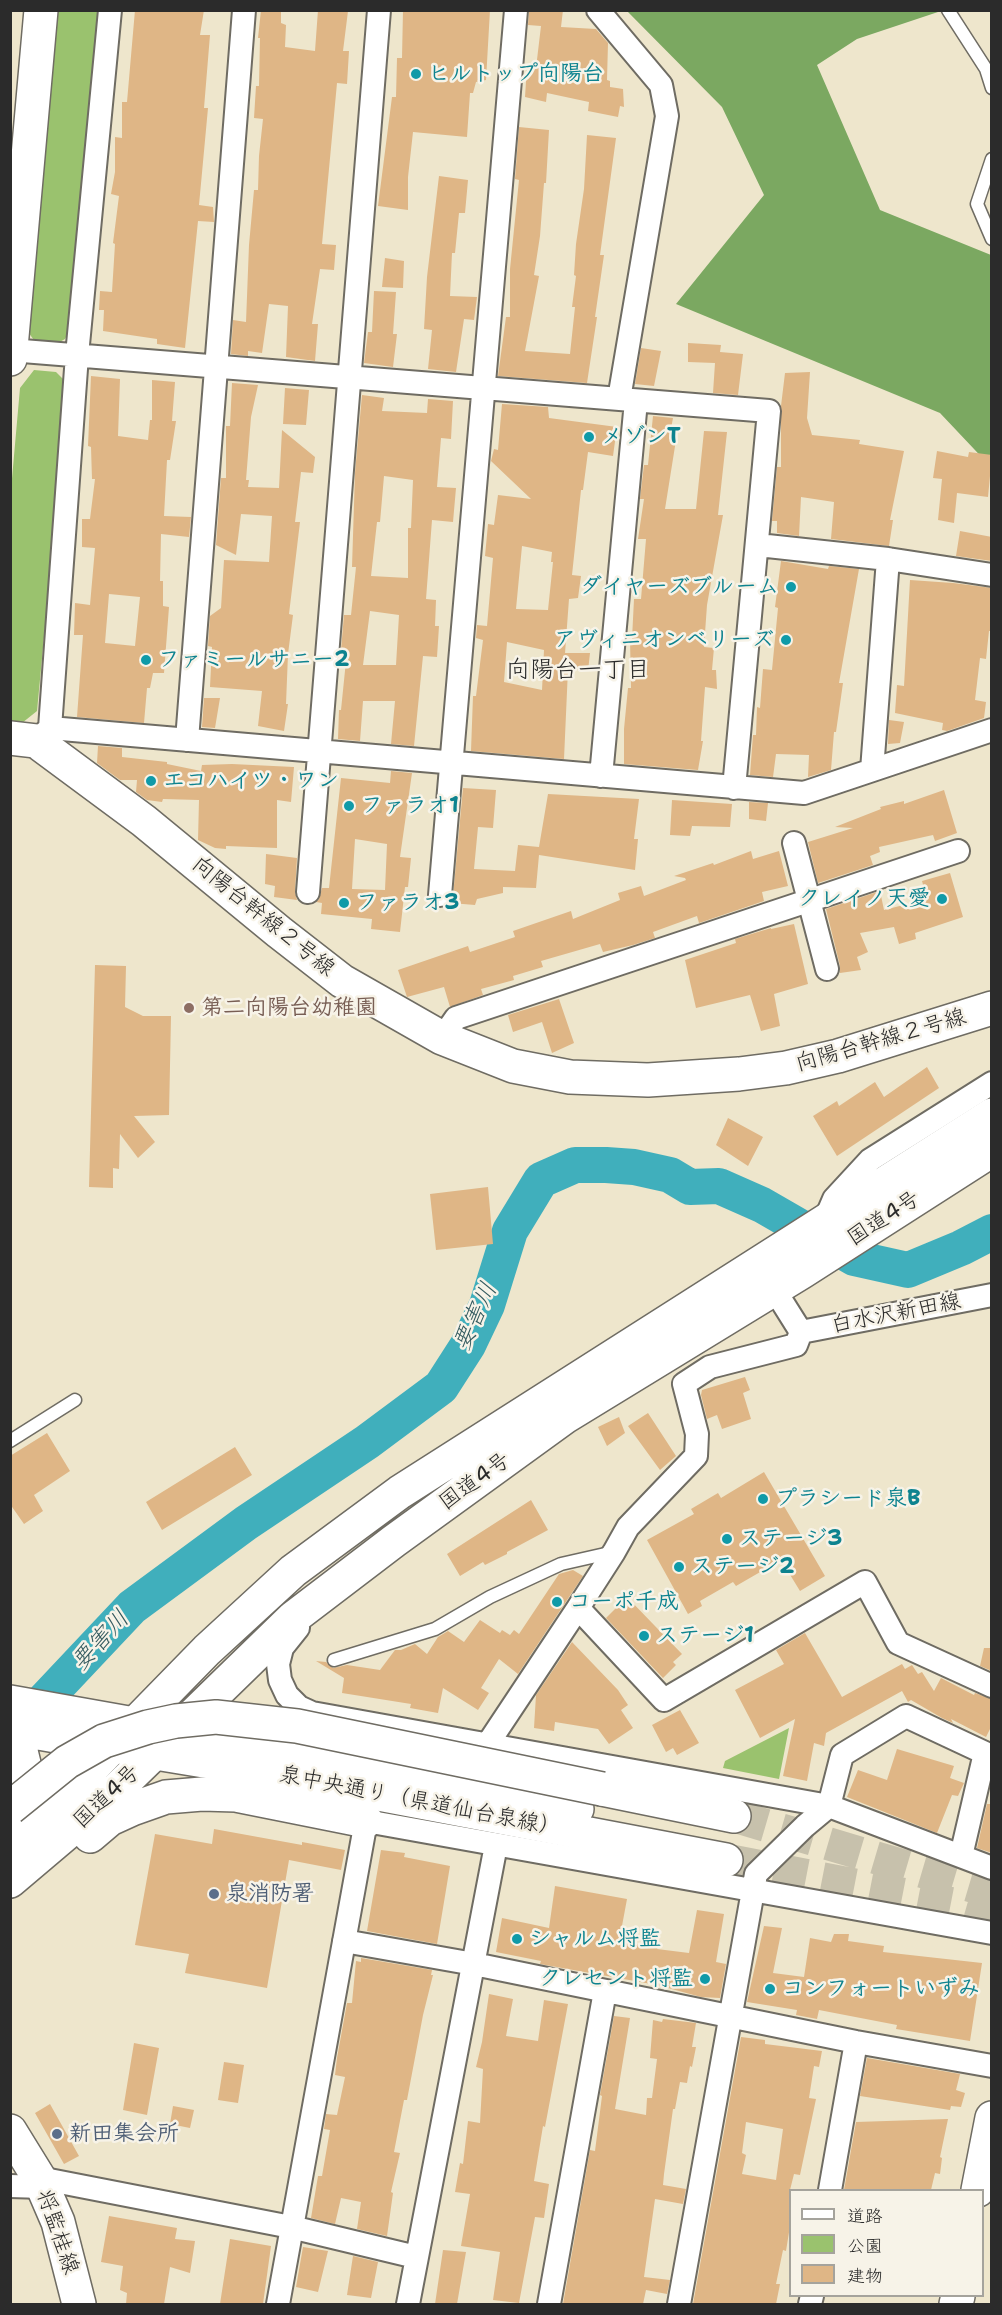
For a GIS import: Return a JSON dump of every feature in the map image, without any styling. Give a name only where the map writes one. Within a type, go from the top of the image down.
[{"type":"main road","points":[[11,353],[19,164],[41,10]]},
{"type":"main road","name":"向陽台幹線２号線","points":[[32,736],[144,821],[342,981],[442,1038],[513,1066],[570,1077],[648,1080],[739,1074],[786,1068],[838,1056],[992,1008]]},
{"type":"main road","name":"国道4号","points":[[10,1842],[80,1780],[207,1650],[293,1571],[410,1486],[992,1115]]},
{"type":"main road","name":"国道4号","points":[[10,1882],[108,1798],[293,1618],[394,1541],[565,1417],[802,1272],[992,1150]]},
{"type":"main road","points":[[10,1702],[64,1725]]},
{"type":"main road","name":"泉中央通り（県道仙台泉線）","points":[[10,1808],[67,1762],[104,1741],[148,1727],[176,1721],[216,1717],[297,1726],[602,1789],[730,1838],[231,1738],[166,1741],[123,1735],[64,1725]]},
{"type":"main road","points":[[10,1728],[64,1725]]},
{"type":"main road","points":[[10,1829],[16,1820],[28,1780],[17,1747]]},
{"type":"main road","points":[[10,1882],[42,1876],[110,1819],[166,1797],[202,1794],[236,1795],[366,1821]]},
{"type":"main road","points":[[978,2189],[992,2118]]},
{"type":"main road","name":"将監桂線","points":[[10,2131],[31,2184],[58,2223],[79,2304]]},
{"type":"street","points":[[110,10],[77,356],[32,736],[187,740],[804,793],[992,730]]},
{"type":"street","points":[[187,740],[244,10]]},
{"type":"street","points":[[308,892],[379,10]]},
{"type":"street","points":[[440,895],[516,10]]},
{"type":"street","points":[[598,10],[662,85],[667,116],[627,400],[600,776]]},
{"type":"street","points":[[11,353],[77,356],[769,411],[734,788]]},
{"type":"street","points":[[758,545],[888,559],[992,575]]},
{"type":"street","points":[[872,771],[888,559]]},
{"type":"street","points":[[794,843],[827,969]]},
{"type":"street","points":[[442,1038],[456,1018],[958,851]]},
{"type":"street","points":[[824,1221],[834,1199],[870,1160],[992,1083]]},
{"type":"street","points":[[487,1745],[578,1608],[628,1527],[696,1456],[697,1434],[684,1384],[710,1367],[796,1345],[801,1332],[774,1289]]},
{"type":"street","name":"白水沢新田線","points":[[801,1332],[992,1295]]},
{"type":"street","points":[[578,1608],[664,1700],[865,1582],[898,1643],[992,1686]]},
{"type":"street","points":[[322,1596],[282,1648],[278,1664],[282,1685],[287,1695],[299,1707],[312,1713],[829,1806],[992,1868]]},
{"type":"street","points":[[679,2304],[756,1874],[829,1806],[842,1755],[906,1716],[984,1753],[961,1856]]},
{"type":"street","points":[[278,2304],[366,1821],[992,1933]]},
{"type":"street","points":[[408,2304],[496,1845]]},
{"type":"street","points":[[344,1941],[474,1964],[856,2042],[992,2066]]},
{"type":"street","points":[[549,2304],[605,1991]]},
{"type":"street","points":[[830,2189],[856,2042]]},
{"type":"street","points":[[31,2184],[291,2227],[416,2257]]},
{"type":"lane","points":[[948,10],[986,69],[992,88]]},
{"type":"lane","points":[[992,159],[977,204],[992,238]]},
{"type":"lane","points":[[10,1441],[75,1400]]},
{"type":"lane","points":[[334,1660],[435,1629],[490,1597],[561,1564],[614,1552]]},
{"type":"green space","points":[[55,11],[101,11],[71,328],[65,339],[56,344],[36,343],[26,329]]},
{"type":"green space","points":[[627,11],[941,11],[857,39],[817,65],[880,210],[991,255],[991,467],[940,413],[676,304],[764,195],[722,107]]},
{"type":"green space","points":[[34,370],[56,372],[64,380],[66,405],[37,711],[22,723],[11,722],[10,501],[20,388]]},
{"type":"green space","points":[[789,1728],[779,1779],[723,1768],[725,1761]]},
{"type":"building","points":[[135,10],[204,10],[200,35],[210,35],[204,108],[208,108],[199,205],[213,207],[214,222],[198,221],[185,348],[157,344],[157,339],[103,331],[104,310],[99,310],[100,291],[112,292],[115,244],[113,243],[119,196],[111,194],[115,172],[115,137],[122,138],[122,102],[127,102]]},
{"type":"building","points":[[261,10],[281,10],[281,23],[286,25],[285,47],[315,51],[318,10],[348,11],[343,51],[349,51],[347,84],[337,83],[322,244],[336,245],[334,270],[320,269],[312,324],[318,324],[315,361],[286,357],[288,306],[269,304],[262,353],[248,351],[248,356],[231,354],[233,320],[246,322],[254,190],[258,190],[263,119],[254,118],[256,86],[259,86],[260,38],[258,38]]},
{"type":"building","points":[[403,10],[490,10],[486,80],[476,82],[473,93],[470,93],[467,137],[413,132],[408,177],[408,210],[378,206],[392,97],[396,97],[397,58],[402,58]]},
{"type":"building","points":[[529,10],[563,10],[561,27],[596,29],[608,43],[607,80],[610,81],[610,87],[623,89],[624,107],[620,106],[618,117],[588,111],[589,102],[547,93],[546,102],[525,97],[527,66],[536,68],[541,26],[528,25]]},
{"type":"building","points":[[519,127],[549,130],[546,183],[544,183],[534,275],[539,276],[525,351],[570,354],[575,307],[572,307],[576,276],[574,275],[576,244],[584,189],[587,135],[616,138],[600,255],[604,255],[595,317],[597,317],[587,383],[498,376],[506,317],[510,317],[510,269],[519,180],[515,179]]},
{"type":"building","points":[[439,176],[468,180],[465,213],[459,213],[455,253],[452,253],[450,296],[477,297],[474,320],[464,319],[456,372],[428,369],[432,330],[424,329],[427,277]]},
{"type":"building","points":[[385,258],[404,261],[403,288],[382,287]]},
{"type":"building","points":[[374,291],[396,292],[393,334],[397,334],[393,367],[364,363],[368,332],[372,332]]},
{"type":"building","points":[[688,343],[721,345],[720,352],[743,354],[738,395],[713,393],[715,363],[688,362]]},
{"type":"building","points":[[641,348],[661,351],[654,386],[635,384]]},
{"type":"building","points":[[810,372],[807,418],[812,435],[860,440],[859,444],[904,451],[890,520],[893,520],[889,546],[831,539],[834,502],[801,497],[799,536],[777,533],[777,521],[772,521],[777,467],[781,467],[781,406],[785,373]]},
{"type":"building","points":[[91,376],[120,379],[118,436],[148,440],[150,420],[152,420],[152,380],[175,382],[172,421],[176,421],[170,460],[167,460],[164,516],[191,517],[189,537],[161,534],[160,581],[163,581],[163,606],[169,607],[164,673],[153,673],[150,688],[147,688],[144,723],[77,717],[83,635],[74,635],[75,603],[90,605],[95,548],[82,547],[82,519],[90,519],[95,479],[92,479],[91,447],[88,446]],"holes":[[[109,594],[140,597],[135,646],[105,643]]]},
{"type":"building","points":[[232,383],[258,385],[251,417],[246,480],[249,480],[248,487],[279,488],[282,430],[315,457],[313,473],[301,472],[295,522],[300,522],[289,614],[293,615],[288,654],[286,704],[288,704],[284,731],[258,726],[262,691],[210,687],[212,647],[208,646],[210,616],[221,608],[224,560],[269,562],[272,516],[241,514],[236,555],[216,545],[221,478],[226,478],[226,426],[230,426]]},
{"type":"building","points":[[285,388],[309,390],[306,425],[283,424]]},
{"type":"building","points":[[362,395],[384,398],[382,411],[427,413],[428,399],[453,401],[451,439],[441,438],[437,487],[456,488],[453,522],[432,520],[426,599],[436,600],[435,626],[439,626],[437,657],[423,656],[414,746],[391,744],[395,701],[363,701],[360,741],[338,739],[339,710],[341,710],[347,651],[341,650],[344,615],[351,615],[356,567],[352,567],[355,473]],"holes":[[[384,476],[413,480],[411,528],[408,528],[408,578],[371,576],[377,522],[380,522]],[[370,611],[399,615],[396,665],[363,665]]]},
{"type":"building","points":[[502,404],[548,407],[549,418],[617,427],[613,456],[588,452],[583,490],[581,490],[572,575],[581,576],[578,598],[569,599],[565,653],[590,653],[588,671],[568,669],[564,759],[471,751],[473,696],[476,696],[483,640],[476,638],[477,625],[487,626],[493,558],[485,556],[488,524],[494,525],[498,495],[531,499],[491,461],[494,449],[498,450]],"holes":[[[522,546],[552,552],[548,610],[516,609]],[[507,642],[544,650],[542,690],[504,682]]]},
{"type":"building","points":[[653,416],[673,418],[669,439],[676,440],[665,509],[696,509],[704,431],[727,432],[718,515],[723,515],[707,605],[704,647],[714,648],[712,670],[716,670],[717,689],[705,687],[701,741],[703,741],[698,770],[624,764],[624,729],[628,688],[631,688],[630,639],[632,639],[634,599],[641,599],[646,539],[638,539],[644,499],[640,499],[644,465],[648,465]]},
{"type":"building","points":[[937,451],[968,457],[969,452],[992,455],[988,497],[957,493],[954,523],[938,520],[942,479],[933,478]]},
{"type":"building","points":[[960,531],[992,537],[992,561],[956,556]]},
{"type":"building","points":[[781,561],[828,569],[829,566],[859,569],[839,683],[843,683],[836,732],[834,732],[831,770],[808,777],[809,755],[776,754],[773,777],[750,775],[753,735],[756,735],[757,707],[760,708],[763,669],[772,670],[778,608],[775,607]]},
{"type":"building","points":[[910,580],[992,588],[992,631],[989,631],[986,659],[980,658],[975,700],[986,702],[984,718],[947,731],[942,730],[943,723],[895,713],[897,685],[904,686]]},
{"type":"building","points":[[204,698],[220,698],[215,728],[202,727]]},
{"type":"building","points":[[889,720],[904,722],[900,743],[888,744]]},
{"type":"building","points":[[98,746],[122,748],[122,757],[167,762],[167,764],[201,771],[202,765],[294,767],[291,802],[277,800],[277,848],[226,846],[226,849],[215,848],[198,840],[199,800],[163,799],[162,802],[147,800],[136,792],[137,780],[120,780],[97,763]]},
{"type":"building","points":[[391,771],[412,773],[400,857],[411,858],[400,932],[371,929],[372,919],[321,914],[322,903],[316,902],[322,888],[329,888],[341,778],[390,783]],"holes":[[[355,839],[387,844],[385,890],[352,889]]]},
{"type":"building","points":[[463,788],[496,790],[493,828],[478,827],[474,869],[515,871],[518,845],[539,847],[548,794],[639,799],[634,839],[638,839],[635,870],[539,855],[536,888],[503,887],[503,893],[477,899],[475,905],[451,903]]},
{"type":"building","points":[[944,790],[957,833],[935,841],[933,835],[879,847],[880,852],[870,856],[873,865],[818,883],[808,842],[853,828],[835,827],[881,809],[880,807],[904,801],[904,804]]},
{"type":"building","points":[[672,800],[732,804],[730,827],[692,826],[690,836],[670,835]]},
{"type":"building","points":[[749,802],[768,803],[766,821],[749,819]]},
{"type":"building","points":[[751,851],[753,859],[779,851],[788,886],[762,892],[764,901],[699,923],[697,916],[653,932],[655,938],[633,945],[603,952],[600,944],[541,961],[543,967],[513,976],[514,980],[481,989],[483,995],[450,1007],[444,987],[407,997],[398,970],[468,946],[470,952],[515,937],[513,931],[571,911],[573,919],[620,900],[618,893],[641,886],[644,896],[686,880],[674,876],[713,863],[714,865]]},
{"type":"building","points":[[266,854],[297,858],[295,891],[297,900],[274,897],[275,886],[265,884]]},
{"type":"building","points":[[950,873],[963,917],[915,933],[916,939],[899,944],[894,927],[860,933],[868,952],[857,957],[861,970],[840,973],[826,909],[880,891],[884,910],[927,899],[922,881]]},
{"type":"building","points":[[794,924],[808,984],[774,994],[780,1026],[761,1031],[750,995],[696,1008],[685,960],[736,943],[735,939]]},
{"type":"building","points":[[95,965],[126,966],[125,1007],[143,1016],[171,1016],[169,1115],[134,1116],[155,1142],[138,1158],[120,1134],[119,1169],[113,1168],[113,1188],[89,1187]]},
{"type":"building","points":[[559,999],[574,1043],[552,1053],[542,1022],[513,1032],[508,1015]]},
{"type":"building","points":[[927,1067],[939,1088],[837,1156],[813,1116],[837,1101],[839,1106],[875,1082],[884,1097]]},
{"type":"building","points":[[728,1118],[763,1137],[748,1166],[716,1145]]},
{"type":"building","points":[[488,1187],[493,1244],[436,1250],[430,1194]]},
{"type":"building","points":[[745,1377],[750,1390],[743,1393],[751,1419],[722,1429],[717,1415],[707,1419],[701,1395],[702,1390]]},
{"type":"building","points":[[648,1413],[676,1456],[660,1470],[628,1426]]},
{"type":"building","points":[[619,1417],[625,1433],[607,1446],[598,1427]]},
{"type":"building","points":[[47,1433],[70,1471],[34,1495],[43,1511],[24,1524],[10,1504],[10,1456]]},
{"type":"building","points":[[235,1447],[252,1475],[162,1530],[146,1502]]},
{"type":"building","points":[[764,1472],[825,1576],[800,1591],[781,1560],[736,1586],[733,1582],[700,1601],[702,1606],[688,1614],[647,1540],[694,1514],[691,1509],[718,1493],[721,1498]]},
{"type":"building","points":[[531,1500],[548,1530],[507,1554],[485,1565],[483,1562],[460,1576],[447,1554]]},
{"type":"building","points":[[573,1570],[583,1576],[518,1674],[499,1659],[481,1688],[489,1693],[478,1710],[443,1688],[438,1713],[410,1708],[411,1704],[342,1693],[344,1678],[316,1661],[326,1662],[333,1668],[347,1665],[380,1670],[395,1650],[415,1644],[427,1654],[438,1637],[448,1631],[464,1642],[480,1620],[500,1633],[502,1630],[510,1635],[514,1630],[519,1634],[559,1574]]},
{"type":"building","name":"ステージ1","points":[[627,1597],[682,1654],[673,1662],[676,1665],[663,1678],[606,1618]]},
{"type":"building","points":[[805,1633],[842,1697],[902,1664],[905,1669],[912,1665],[918,1674],[922,1672],[934,1691],[941,1678],[974,1695],[975,1693],[992,1699],[992,1725],[986,1737],[951,1719],[953,1723],[942,1718],[911,1700],[908,1702],[902,1691],[826,1733],[824,1746],[814,1743],[807,1781],[783,1776],[795,1719],[760,1738],[735,1690],[784,1664],[776,1650]]},
{"type":"building","points":[[572,1642],[618,1690],[628,1705],[621,1710],[633,1728],[609,1744],[598,1729],[555,1722],[554,1731],[534,1728],[536,1695]]},
{"type":"building","points":[[984,1648],[992,1648],[992,1671],[980,1666]]},
{"type":"building","points":[[680,1710],[699,1743],[677,1755],[673,1748],[666,1752],[652,1725]]},
{"type":"building","points":[[897,1749],[954,1766],[950,1778],[964,1783],[958,1796],[952,1795],[937,1833],[847,1797],[858,1770],[887,1780]]},
{"type":"building","points":[[987,1804],[992,1804],[992,1853],[977,1848]]},
{"type":"building","name":"泉消防署","points":[[214,1829],[302,1845],[302,1842],[345,1850],[341,1870],[289,1860],[267,1988],[185,1973],[189,1954],[135,1945],[155,1834],[212,1844]]},
{"type":"building","points":[[381,1850],[405,1853],[404,1857],[450,1866],[437,1944],[367,1931]]},
{"type":"building","points":[[555,1886],[627,1899],[619,1942],[658,1947],[657,1949],[689,1953],[697,1910],[724,1914],[716,1962],[726,1964],[720,1998],[701,1997],[657,1985],[540,1964],[541,1961],[496,1952],[502,1918],[549,1928]]},
{"type":"building","points":[[764,1926],[782,1928],[773,1973],[804,1977],[810,1938],[831,1942],[834,1934],[849,1934],[848,1941],[884,1946],[883,1952],[982,1963],[970,2041],[896,2029],[897,2025],[819,2010],[817,2019],[796,2015],[797,2010],[747,2002]]},
{"type":"building","points":[[361,1958],[432,1970],[431,1975],[433,1975],[394,2152],[400,2153],[391,2192],[393,2193],[387,2236],[357,2229],[361,2202],[341,2198],[335,2224],[311,2218],[318,2176],[322,2176],[330,2130],[324,2129],[326,2114],[337,2115],[345,2077],[335,2075],[337,2058],[347,2003],[352,2003],[356,1961],[361,1962]]},
{"type":"building","points":[[489,1994],[513,1999],[506,2036],[538,2041],[544,2000],[568,2004],[534,2181],[549,2184],[544,2218],[535,2217],[519,2303],[493,2300],[500,2252],[461,2246],[470,2194],[455,2192],[460,2163],[463,2164],[468,2121],[480,2123],[483,2069],[476,2067]]},
{"type":"building","points":[[614,2016],[630,2018],[615,2109],[646,2115],[647,2098],[652,2098],[657,2059],[650,2058],[653,2020],[696,2023],[692,2047],[696,2047],[692,2067],[690,2066],[687,2083],[680,2082],[675,2109],[673,2109],[663,2185],[686,2189],[683,2204],[655,2199],[644,2277],[670,2280],[667,2294],[646,2290],[643,2304],[563,2304],[590,2150],[595,2151],[602,2096],[600,2095]]},
{"type":"building","points":[[741,2037],[765,2040],[765,2044],[822,2051],[819,2067],[814,2066],[809,2098],[816,2099],[800,2175],[794,2174],[789,2189],[789,2232],[776,2284],[780,2284],[776,2304],[693,2304]],"holes":[[[746,2122],[783,2129],[776,2180],[742,2174],[746,2155],[742,2153]]]},
{"type":"building","points":[[134,2043],[159,2048],[147,2115],[123,2110]]},
{"type":"building","points":[[867,2058],[960,2074],[956,2090],[965,2093],[961,2107],[951,2106],[950,2110],[860,2096]]},
{"type":"building","points":[[224,2062],[244,2065],[238,2103],[218,2100]]},
{"type":"building","name":"新田集会所","points":[[50,2104],[79,2156],[64,2164],[35,2113]]},
{"type":"building","points":[[173,2106],[194,2110],[190,2128],[170,2124]]},
{"type":"building","points":[[948,2119],[940,2157],[942,2158],[940,2174],[935,2173],[931,2189],[844,2189],[856,2122]]},
{"type":"building","points":[[109,2216],[177,2228],[175,2239],[195,2241],[190,2273],[170,2267],[164,2304],[126,2304],[127,2293],[120,2290],[123,2266],[101,2262]]},
{"type":"building","points":[[230,2239],[271,2246],[263,2304],[220,2304]]},
{"type":"building","points":[[303,2247],[328,2251],[318,2292],[296,2287]]},
{"type":"building","points":[[443,2250],[466,2252],[457,2304],[435,2304]]},
{"type":"building","points":[[353,2256],[378,2262],[371,2298],[347,2295]]},
{"type":"waterway","name":"要害川","points":[[18,1728],[132,1607],[246,1523],[367,1442],[441,1387],[468,1345],[487,1305],[510,1231],[541,1180],[575,1165],[606,1165],[634,1167],[670,1175],[690,1187],[719,1186],[762,1205],[854,1258],[908,1270],[961,1248],[992,1232]]},
{"type":"tunnel","points":[[734,1816],[992,1892]]},
{"type":"tunnel","points":[[726,1860],[964,1906],[992,1914]]},
{"type":"place","name":"ヒルトップ向陽台","points":[[416,74]]},
{"type":"place","name":"メゾンT","points":[[589,437]]},
{"type":"place","name":"ダイヤーズブルーム","points":[[791,587]]},
{"type":"place","name":"アヴィニオンベリーズ","points":[[786,640]]},
{"type":"place","name":"ファミールサニー2","points":[[146,660]]},
{"type":"place","name":"エコハイツ・ワン","points":[[151,781]]},
{"type":"place","name":"ファラオ1","points":[[349,806]]},
{"type":"place","name":"クレイノ天愛","points":[[942,899]]},
{"type":"place","name":"ファラオ3","points":[[344,903]]},
{"type":"place","name":"第二向陽台幼稚園","points":[[189,1008]]},
{"type":"place","name":"プラシード泉B","points":[[763,1499]]},
{"type":"place","name":"ステージ3","points":[[727,1539]]},
{"type":"place","name":"ステージ2","points":[[679,1567]]},
{"type":"place","name":"コーポ千成","points":[[557,1602]]},
{"type":"place","name":"ステージ1","points":[[644,1636]]},
{"type":"place","name":"泉消防署","points":[[214,1894]]},
{"type":"place","name":"シャルム将監","points":[[517,1939]]},
{"type":"place","name":"クレセント将監","points":[[705,1979]]},
{"type":"place","name":"コンフォートいずみ","points":[[770,1989]]},
{"type":"place","name":"新田集会所","points":[[57,2134]]},
{"type":"district","name":"向陽台一丁目","points":[[578,671]]}]
